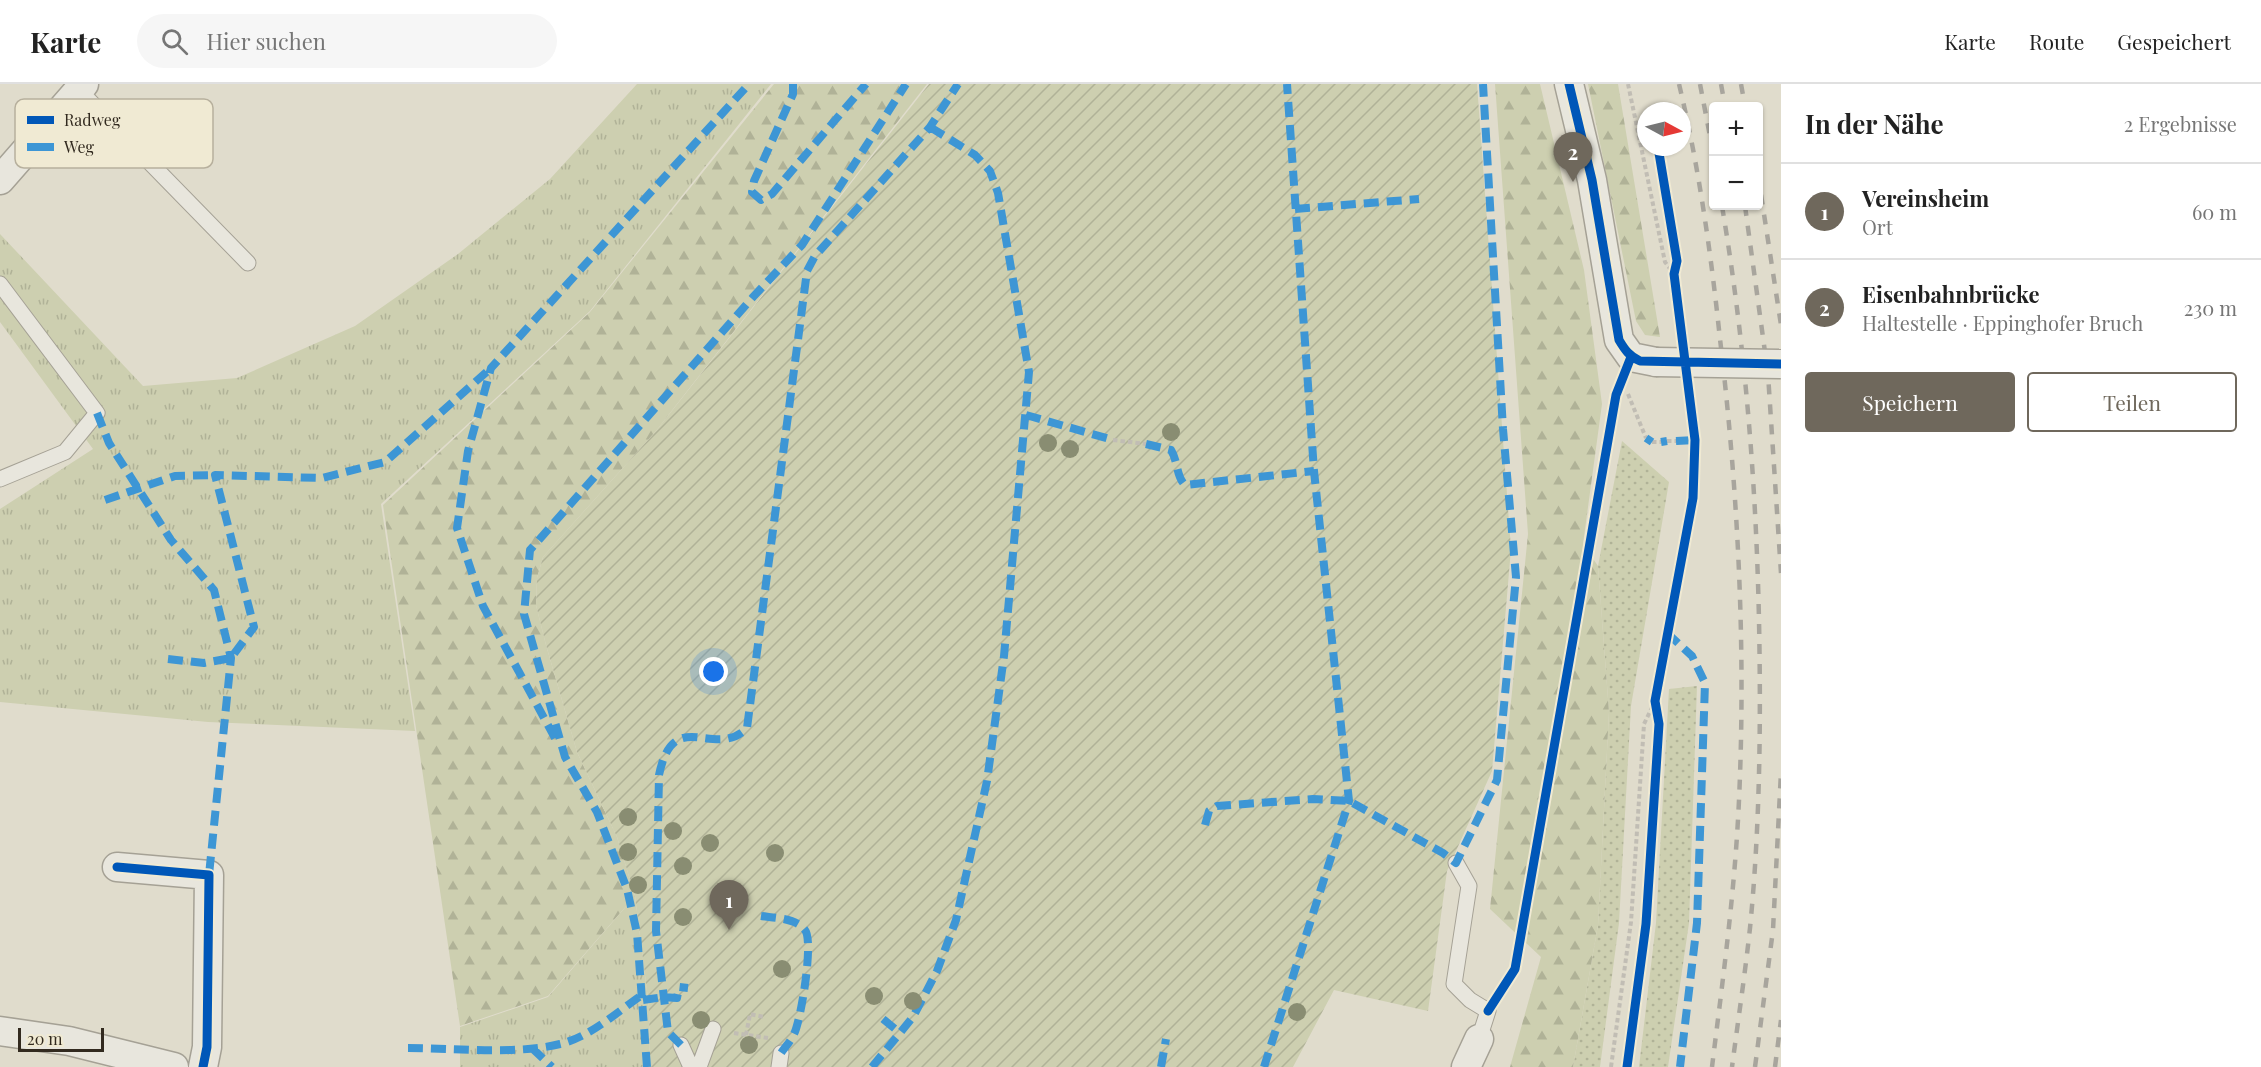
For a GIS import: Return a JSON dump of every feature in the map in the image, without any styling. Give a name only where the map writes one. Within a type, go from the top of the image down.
[{"type":"street","points":[[1569,84],[1592,180],[1619,340],[1631,357],[1656,362],[1781,364]]},
{"type":"street","points":[[71,99],[81,87]]},
{"type":"street","points":[[0,180],[15,163]]},
{"type":"street","points":[[117,867],[209,875],[207,1047],[203,1067]]},
{"type":"street","points":[[0,1031],[69,1041],[174,1067]]},
{"type":"street","points":[[1466,1067],[1479,1039]]},
{"type":"lane","points":[[81,87],[92,99]]},
{"type":"lane","points":[[158,168],[248,263]]},
{"type":"lane","points":[[0,284],[97,414],[65,452],[0,479]]},
{"type":"lane","points":[[1456,863],[1468,886],[1454,984],[1470,1000],[1488,1011],[1479,1039]]},
{"type":"lane","points":[[699,1067],[713,1029]]},
{"type":"lane","points":[[681,1045],[690,1067]]},
{"type":"path","points":[[1628,84],[1665,262],[1674,274]]},
{"type":"path","points":[[1674,274],[1677,261]]},
{"type":"path","points":[[1628,394],[1646,438]]},
{"type":"path","points":[[1113,440],[1146,444]]},
{"type":"path","points":[[1667,441],[1676,441]]},
{"type":"path","points":[[1652,442],[1661,442]]},
{"type":"path","points":[[1655,701],[1659,724]]},
{"type":"path","points":[[1611,1067],[1630,922],[1644,724],[1655,701]]},
{"type":"path","points":[[746,1035],[750,1014],[764,1017]]},
{"type":"path","points":[[758,1037],[766,1038]]},
{"type":"green space","points":[[637,84],[771,84],[590,311],[381,504],[415,731],[208,722],[0,702],[0,509],[93,449],[0,322],[0,234],[143,386],[237,378],[355,326],[458,254],[550,179]]},
{"type":"green space","points":[[774,84],[927,84],[656,431],[543,557],[537,578],[536,605],[546,645],[577,752],[617,837],[635,896],[548,996],[460,1026],[383,505],[590,312]]},
{"type":"green space","points":[[929,84],[1477,84],[1511,549],[1492,771],[1447,871],[1428,1011],[1334,990],[1293,1067],[650,1067],[649,1007],[635,896],[617,837],[577,752],[536,605],[537,578],[543,557],[656,431]]},
{"type":"green space","points":[[1495,84],[1540,84],[1584,270],[1602,404],[1583,544],[1598,566],[1609,712],[1598,925],[1573,1067],[1510,1067],[1541,957],[1490,909],[1528,534]]},
{"type":"green space","points":[[1588,84],[1618,84],[1660,337],[1645,335],[1636,321]]},
{"type":"green space","points":[[1622,441],[1669,482],[1631,706],[1619,923],[1600,1067],[1573,1067],[1598,925],[1609,712],[1598,566]]},
{"type":"green space","points":[[1697,686],[1689,923],[1668,1067],[1639,1067],[1656,923],[1669,689]]},
{"type":"green space","points":[[635,896],[649,1007],[650,1067],[460,1067],[460,1027],[548,997]]},
{"type":"railway","points":[[1679,84],[1704,211],[1713,275],[1732,454],[1741,627],[1741,742],[1737,834],[1732,901],[1712,1067]]},
{"type":"railway","points":[[1700,84],[1714,156]]},
{"type":"railway","points":[[1721,84],[1724,102]]},
{"type":"railway","points":[[1741,84],[1744,102]]},
{"type":"railway","points":[[1763,208],[1781,325]]},
{"type":"railway","points":[[1723,210],[1737,309],[1748,412],[1755,516],[1760,658],[1756,851],[1748,945],[1732,1067]]},
{"type":"railway","points":[[1746,210],[1768,374],[1781,573]]},
{"type":"railway","points":[[1755,1067],[1773,930],[1781,772]]},
{"type":"railway","points":[[1775,1067],[1781,1020]]},
{"type":"marked path","points":[[555,738],[483,606],[457,528],[468,451],[491,368],[749,84]]},
{"type":"marked path","points":[[793,84],[793,94],[754,181],[752,192],[761,200],[772,194],[866,84]]},
{"type":"marked path","points":[[647,1067],[637,933],[627,889],[597,812],[565,757],[524,614],[530,550],[753,297],[802,245],[906,84]]},
{"type":"marked path","points":[[681,1045],[668,1032],[656,931],[659,775],[666,754],[674,742],[696,737],[721,739],[734,737],[747,728],[807,271],[815,256],[930,127],[958,84]]},
{"type":"marked path","points":[[1264,1067],[1349,801],[1314,471],[1287,84]]},
{"type":"marked path","points":[[1205,825],[1209,811],[1217,806],[1313,799],[1349,801],[1443,853],[1456,863],[1497,780],[1516,577],[1503,429],[1483,84]]},
{"type":"marked path","points":[[872,1067],[913,1017],[937,971],[956,920],[987,781],[1004,656],[1029,372],[998,193],[990,171],[975,155],[930,127]]},
{"type":"marked path","points":[[1295,209],[1419,199]]},
{"type":"marked path","points":[[168,659],[204,663],[231,658],[254,627],[215,475],[322,478],[385,462],[491,368]]},
{"type":"marked path","points":[[97,413],[109,443],[171,540],[214,590],[231,658],[209,875]]},
{"type":"marked path","points":[[1026,415],[1113,440]]},
{"type":"marked path","points":[[1646,438],[1652,442]]},
{"type":"marked path","points":[[1676,441],[1695,440]]},
{"type":"marked path","points":[[1661,442],[1667,441]]},
{"type":"marked path","points":[[1146,444],[1171,450],[1185,485],[1314,471]]},
{"type":"marked path","points":[[105,500],[175,476],[215,475]]},
{"type":"marked path","points":[[1667,633],[1692,656],[1705,683],[1697,923],[1680,1067]]},
{"type":"marked path","points":[[761,916],[796,923],[805,930],[807,937],[806,981],[800,1013],[794,1034],[781,1053]]},
{"type":"marked path","points":[[643,1000],[677,998],[679,987],[688,988]]},
{"type":"marked path","points":[[408,1048],[505,1050],[560,1044],[593,1030],[642,995]]},
{"type":"marked path","points":[[883,1019],[900,1033]]},
{"type":"marked path","points":[[1161,1067],[1166,1039]]},
{"type":"marked path","points":[[532,1048],[552,1067]]},
{"type":"cycle path","points":[[1569,84],[1592,180],[1619,340],[1625,350],[1640,361],[1781,364]]},
{"type":"cycle path","points":[[1627,1067],[1646,924],[1659,724],[1655,701],[1693,498],[1695,440],[1674,274],[1677,261],[1660,156]]},
{"type":"cycle path","points":[[1488,1011],[1515,969],[1616,395],[1631,357]]},
{"type":"cycle path","points":[[117,867],[209,875],[207,1047],[203,1067]]},
{"type":"place","name":"Eisenbahnbrücke","points":[[1573,182]]},
{"type":"place","name":"Vereinsheim","points":[[729,930]]}]
